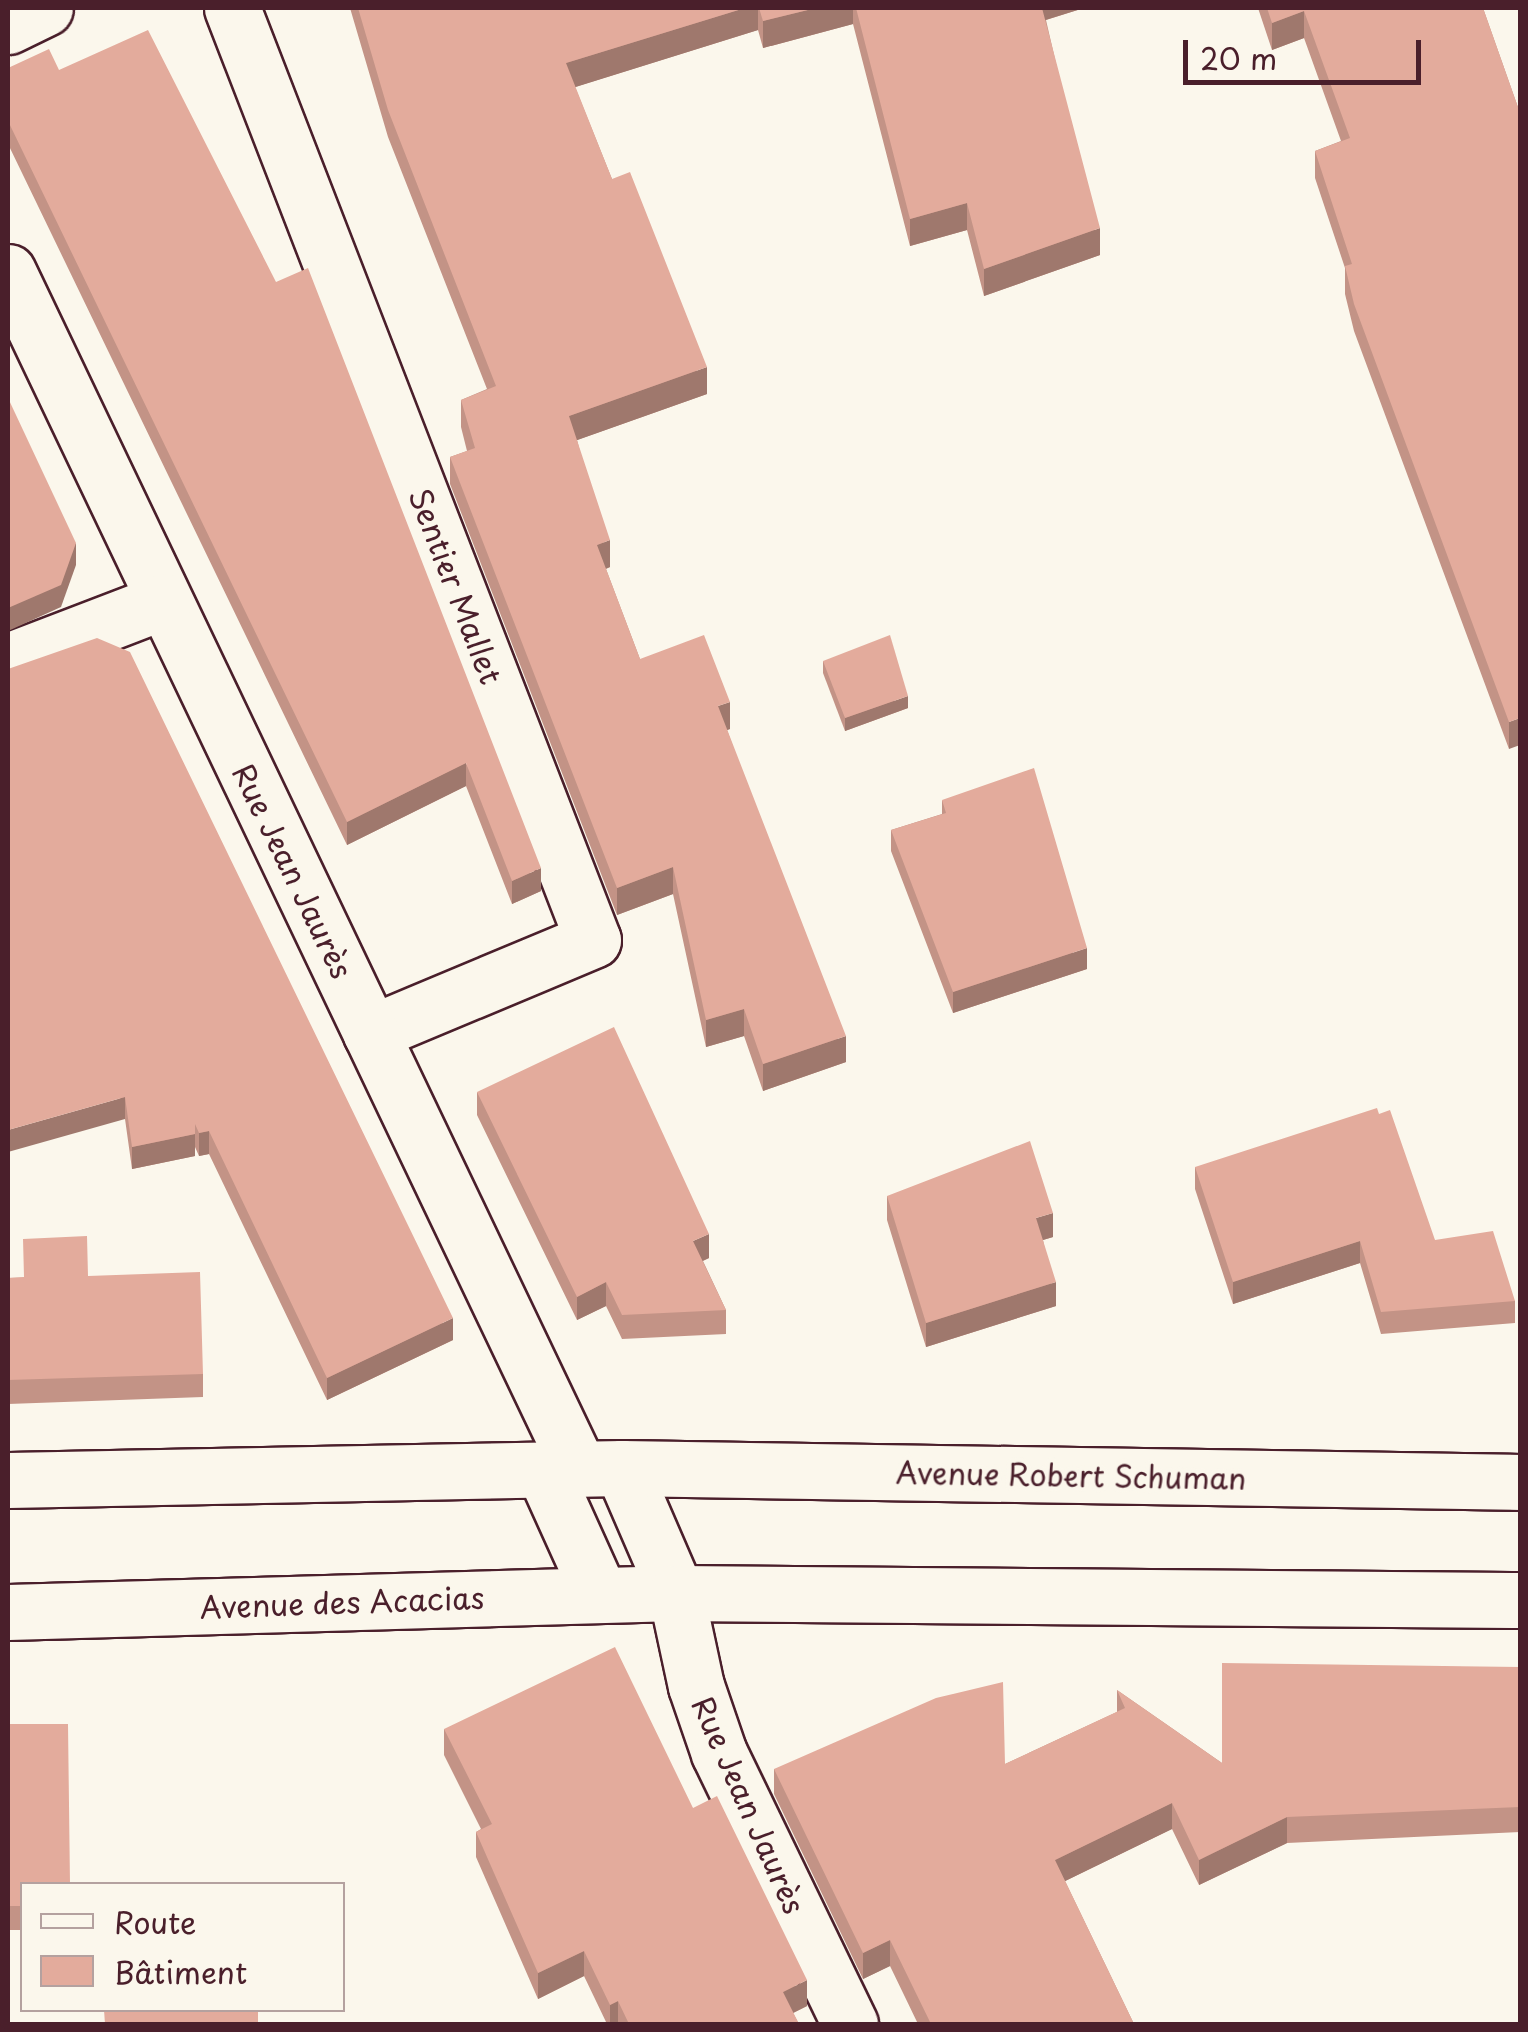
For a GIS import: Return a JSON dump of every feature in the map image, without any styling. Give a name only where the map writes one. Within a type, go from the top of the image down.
[{"type":"street","points":[[8,26],[44,8]]},
{"type":"street","name":"Sentier Mallet","points":[[232,8],[593,940],[370,1033]]},
{"type":"street","name":"Rue Jean Jaurès","points":[[8,272],[582,1468],[676,1594],[696,1686],[720,1752],[850,2024]]},
{"type":"street","points":[[8,661],[164,601]]},
{"type":"street","points":[[8,1480],[582,1468]]},
{"type":"street","name":"Rue Jean Jaurès","points":[[582,1468],[600,1595]]},
{"type":"street","name":"Avenue Robert Schuman","points":[[582,1468],[1520,1482]]},
{"type":"street","points":[[676,1594],[1520,1600]]},
{"type":"street","name":"Avenue des Acacias","points":[[8,1612],[676,1594]]},
{"type":"building","points":[[358,8],[745,8],[566,63],[612,179],[630,172],[707,367],[569,416],[610,540],[597,545],[640,659],[704,635],[730,702],[718,706],[846,1036],[763,1064],[744,1009],[706,1020],[673,867],[617,888],[450,457],[475,448],[461,400],[496,386],[388,110]]},
{"type":"building","points":[[759,8],[816,8],[763,21]]},
{"type":"building","points":[[856,8],[1042,8],[1100,228],[984,269],[967,203],[910,219]]},
{"type":"building","points":[[1267,8],[1483,8],[1520,113],[1520,718],[1509,722],[1354,304],[1345,266],[1352,264],[1315,151],[1350,138],[1304,11],[1272,23]]},
{"type":"building","points":[[148,30],[276,282],[308,268],[541,868],[512,881],[466,763],[347,822],[8,121],[8,68],[49,49],[59,70]]},
{"type":"building","points":[[8,398],[76,543],[61,585],[8,608]]},
{"type":"building","points":[[890,635],[908,696],[845,718],[823,661]]},
{"type":"building","points":[[97,638],[130,652],[453,1318],[327,1378],[209,1131],[199,1133],[195,1124],[195,1134],[132,1147],[125,1097],[8,1130],[8,669]]},
{"type":"building","points":[[1034,768],[1087,948],[953,992],[891,830],[946,813],[942,800]]},
{"type":"building","points":[[614,1027],[709,1234],[693,1241],[726,1310],[622,1315],[606,1282],[577,1297],[477,1092]]},
{"type":"building","points":[[1377,1108],[1379,1114],[1390,1110],[1435,1240],[1493,1231],[1515,1301],[1381,1312],[1360,1241],[1233,1282],[1195,1167]]},
{"type":"building","points":[[1030,1141],[1053,1213],[1036,1218],[1056,1282],[926,1323],[887,1196]]},
{"type":"building","points":[[87,1236],[88,1276],[200,1272],[203,1374],[8,1380],[8,1278],[24,1277],[23,1239]]},
{"type":"building","points":[[615,1647],[693,1808],[717,1796],[807,1980],[783,1992],[799,2024],[629,2024],[618,2001],[610,2005],[584,1951],[538,1973],[476,1832],[492,1824],[444,1729]]},
{"type":"building","points":[[1222,1663],[1520,1667],[1520,1807],[1287,1817],[1199,1860],[1172,1803],[1055,1860],[1134,2024],[931,2024],[890,1940],[863,1953],[774,1769],[936,1698],[1003,1682],[1005,1764],[1125,1708],[1117,1690],[1222,1763]]},
{"type":"building","points":[[8,1724],[68,1724],[70,1882],[20,1882],[20,1906],[8,1906]]},
{"type":"building","points":[[104,2012],[258,2012],[258,2024],[105,2024]]}]
